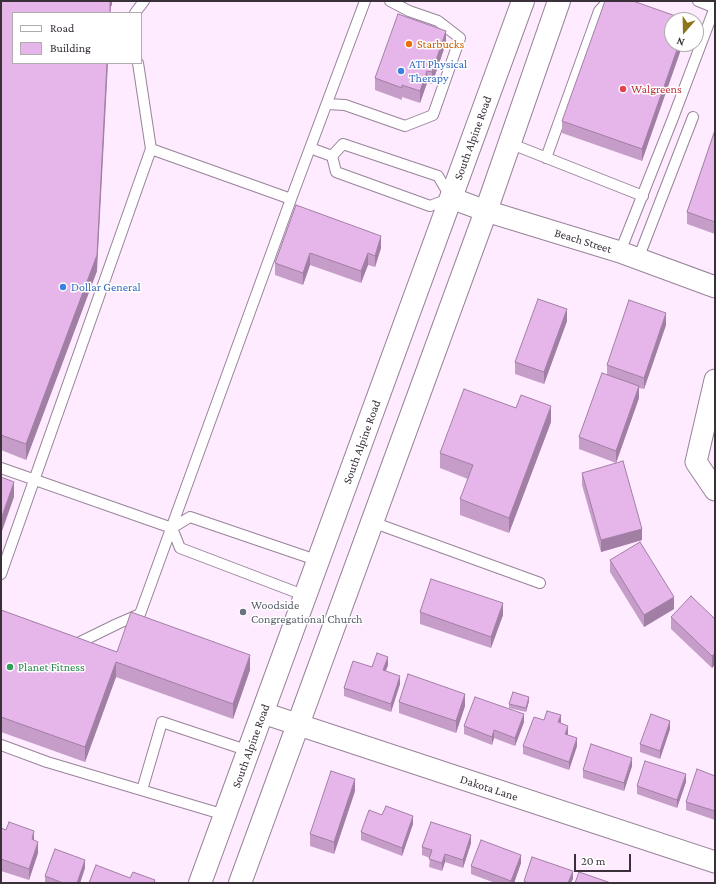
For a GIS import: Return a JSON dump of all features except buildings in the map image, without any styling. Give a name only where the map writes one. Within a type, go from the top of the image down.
[{"type":"main road","name":"South Alpine Road","points":[[200,883],[523,1]]},
{"type":"main road","points":[[240,883],[486,211],[559,1]]},
{"type":"street","name":"Beach Street","points":[[451,198],[486,211],[629,256],[715,287]]},
{"type":"street","points":[[715,380],[696,462],[715,490]]},
{"type":"street","name":"Dakota Lane","points":[[263,713],[715,862]]},
{"type":"lane","points":[[136,12],[144,1]]},
{"type":"lane","points":[[65,644],[72,646],[140,614],[291,199],[365,1]]},
{"type":"lane","points":[[327,104],[345,104],[405,126],[434,115],[460,38],[438,21],[409,11],[390,1]]},
{"type":"lane","points":[[546,158],[599,11],[608,1]]},
{"type":"lane","points":[[629,256],[643,196],[715,8],[698,1]]},
{"type":"lane","points":[[1,574],[151,149],[138,64]]},
{"type":"lane","points":[[629,256],[693,117]]},
{"type":"lane","points":[[344,144],[438,176],[451,198],[430,206],[336,172],[332,156],[344,144]]},
{"type":"lane","points":[[509,144],[643,196]]},
{"type":"lane","points":[[310,148],[332,156]]},
{"type":"lane","points":[[151,149],[291,199]]},
{"type":"lane","points":[[1,468],[172,528],[180,548],[306,596]]},
{"type":"lane","points":[[172,528],[190,517],[319,561]]},
{"type":"lane","points":[[372,522],[540,583]]},
{"type":"lane","points":[[142,790],[162,722],[249,751]]},
{"type":"lane","points":[[1,745],[47,762],[225,815]]},
{"type":"place","name":"Starbucks","points":[[409,44]]},
{"type":"place","name":"ATI Physical Therapy","points":[[401,71]]},
{"type":"place","name":"Walgreens","points":[[623,89]]},
{"type":"place","name":"Dollar General","points":[[63,287]]},
{"type":"place","name":"Woodside Congregational Church","points":[[243,612]]},
{"type":"place","name":"Planet Fitness","points":[[10,667]]}]
